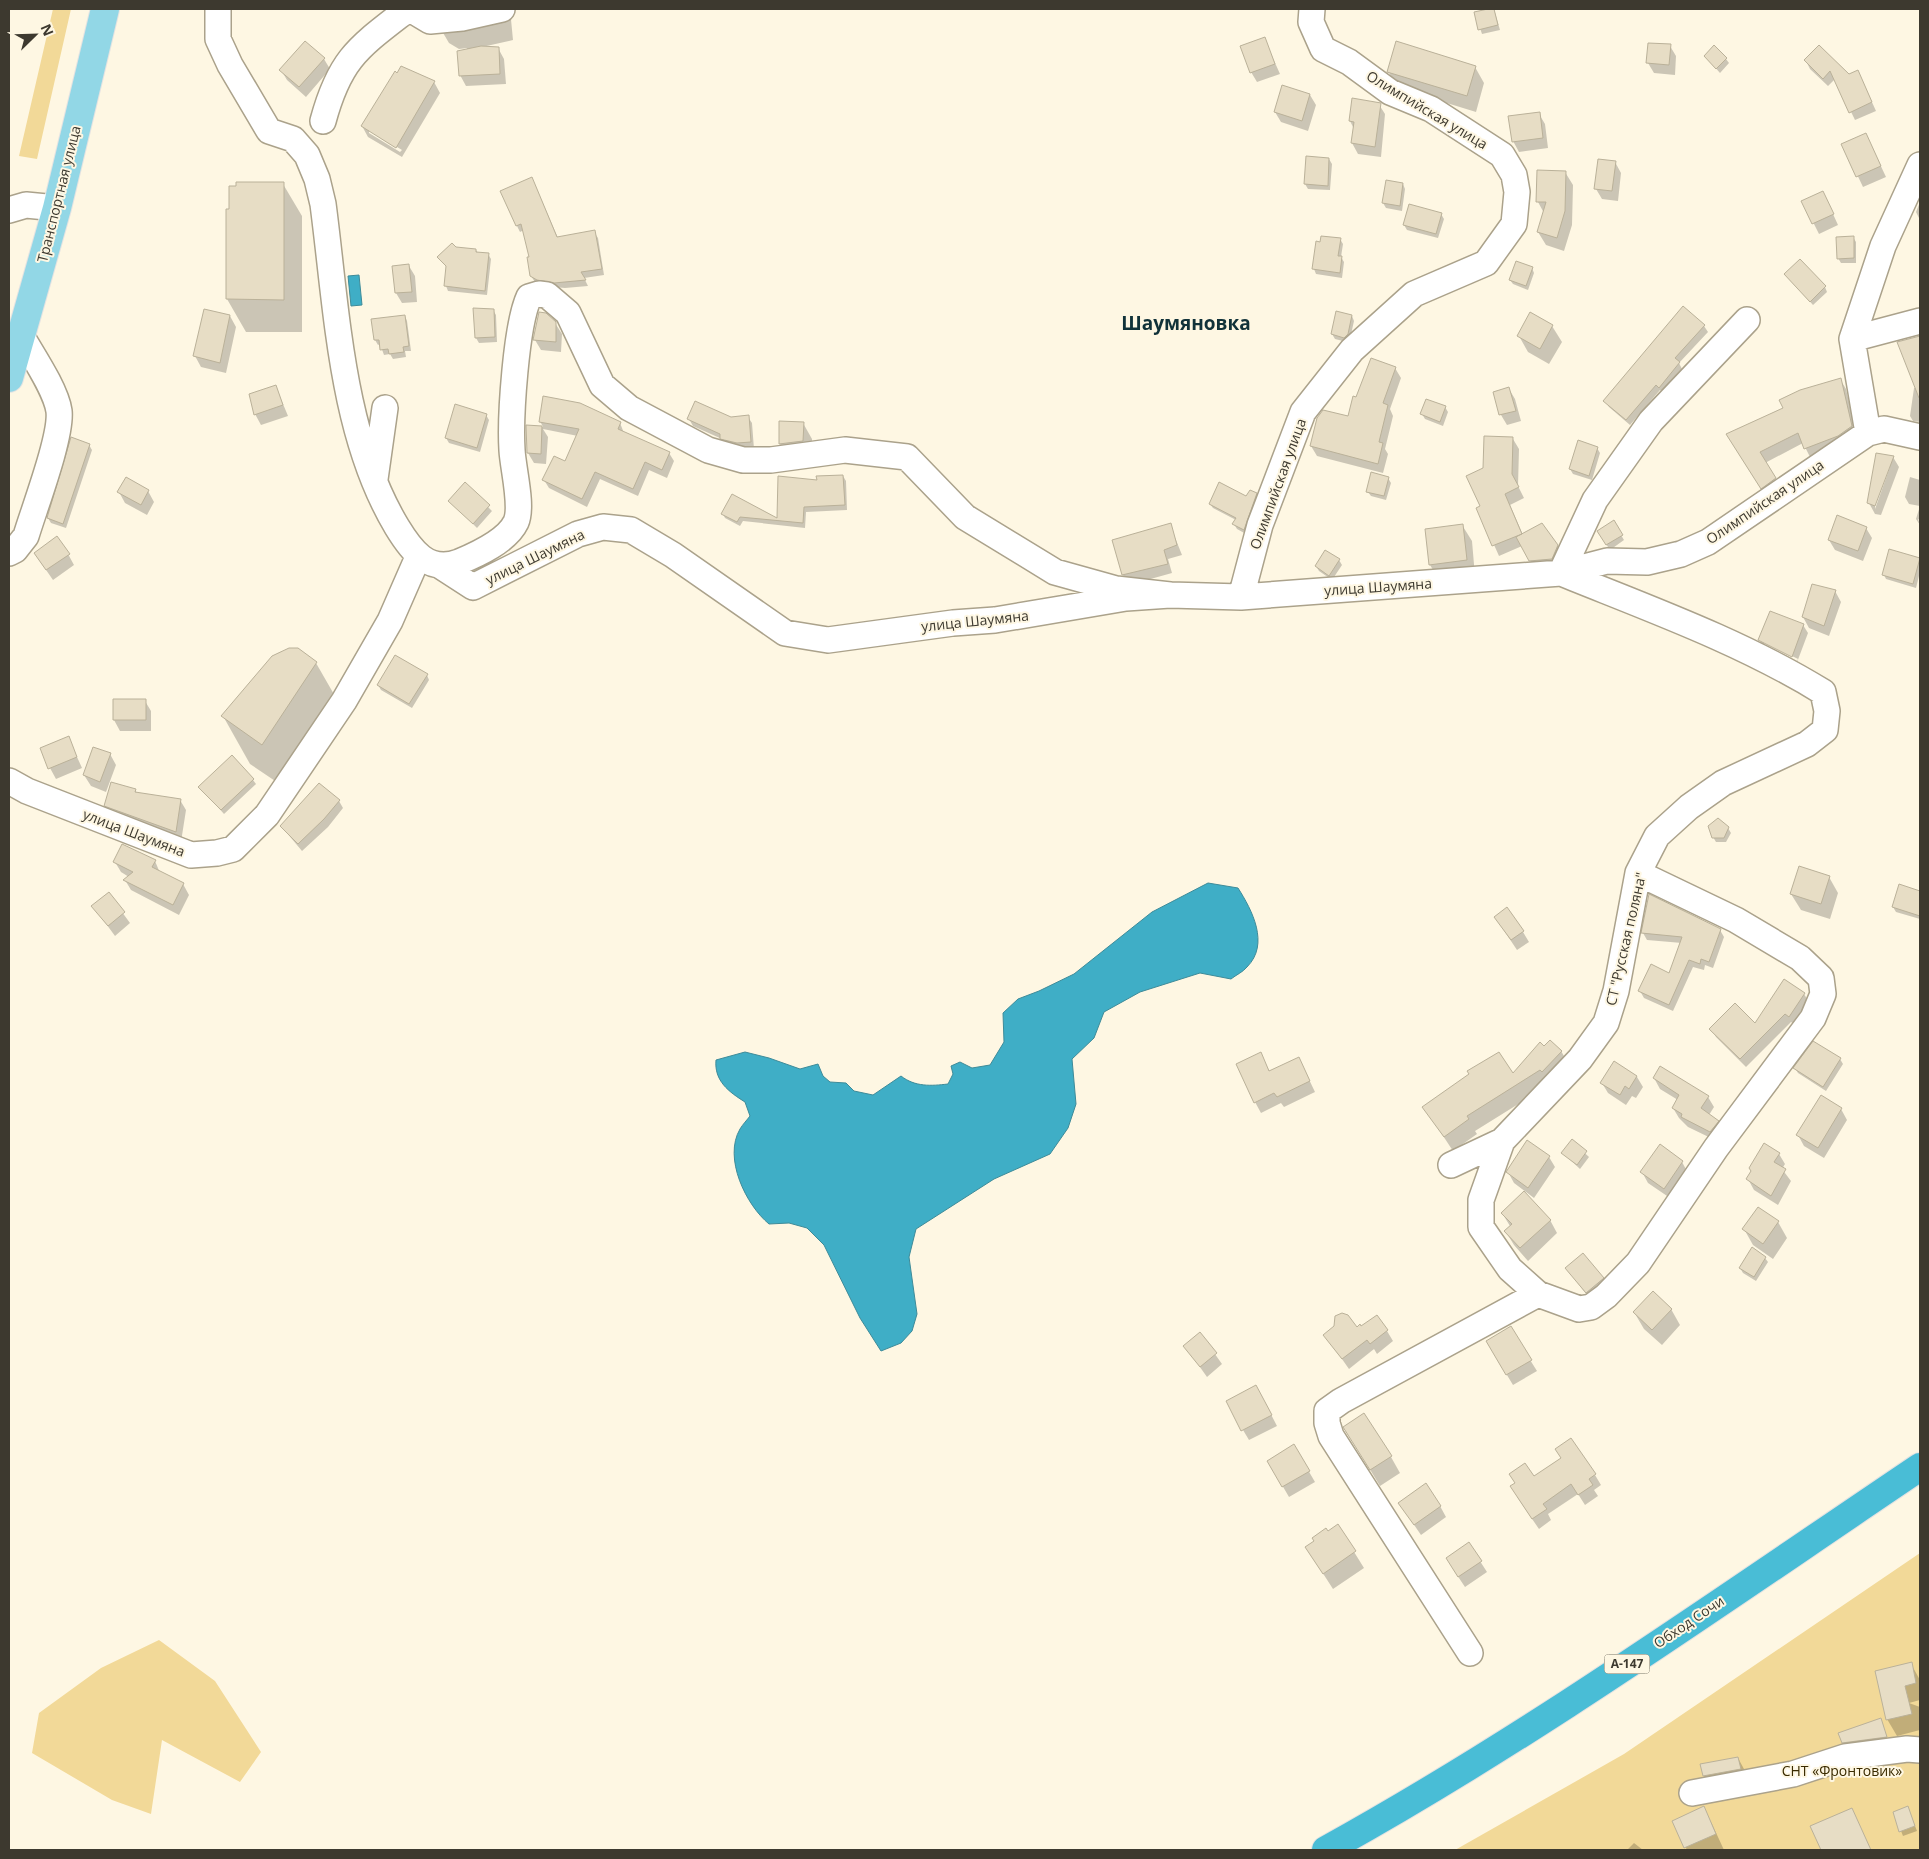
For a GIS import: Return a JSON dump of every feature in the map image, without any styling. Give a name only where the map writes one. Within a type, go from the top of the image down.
[{"type":"highway","name":"Обход Сочи","points":[[1326,1850],[1442,1783],[1558,1710],[1920,1467]]},
{"type":"main road","name":"Транспортная улица","points":[[9,378],[57,208],[105,9]]},
{"type":"street","points":[[218,9],[218,39],[230,65],[256,111],[269,131],[293,139],[306,154],[317,179],[323,204],[346,374],[362,449],[389,514],[429,561],[453,564],[492,545],[512,530],[518,519],[512,449],[516,371],[523,310],[530,297],[539,294],[547,295],[568,313],[602,385],[629,408],[708,450],[743,460],[771,460],[845,450],[907,457],[965,517],[1055,572],[1116,589],[1170,595]]},
{"type":"street","points":[[323,121],[330,93],[344,65],[365,41],[409,9],[430,21],[462,18],[502,9]]},
{"type":"street","name":"Олимпийская улица","points":[[1241,598],[1260,525],[1303,412],[1352,350],[1407,300],[1414,294],[1486,263],[1514,224],[1517,192],[1514,175],[1502,155],[1431,109],[1390,92],[1349,62],[1323,49],[1311,22],[1312,9]]},
{"type":"street","points":[[1868,433],[1852,339],[1883,246],[1920,166]]},
{"type":"street","points":[[9,210],[26,205],[57,208]]},
{"type":"street","points":[[1561,573],[1595,500],[1651,421],[1747,320]]},
{"type":"street","points":[[1852,339],[1920,321]]},
{"type":"street","points":[[9,553],[15,550],[26,536],[58,431],[59,411],[46,380],[22,336]]},
{"type":"street","points":[[375,484],[386,408]]},
{"type":"street","name":"Олимпийская улица","points":[[1561,573],[1606,561],[1647,562],[1681,554],[1708,542],[1868,433],[1884,429],[1920,437]]},
{"type":"street","name":"улица Шаумяна","points":[[15,791],[191,855],[217,853],[233,849],[267,815],[344,701],[390,621],[429,561],[473,587],[578,534],[604,527],[631,530],[690,566],[785,633],[828,640],[943,624],[1004,619],[1126,598],[1170,595],[1241,598],[1561,573]]},
{"type":"street","name":"СТ \"Русская поляна\"","points":[[1502,1141],[1580,1059],[1606,1023],[1616,991],[1638,874],[1657,836],[1689,807],[1723,783],[1800,748],[1825,730],[1827,711],[1823,692],[1752,653],[1561,573]]},
{"type":"street","points":[[1502,1141],[1481,1200],[1481,1227],[1510,1269],[1538,1294],[1579,1309],[1591,1306],[1606,1296],[1632,1270],[1716,1148],[1813,1018],[1823,994],[1821,978],[1800,958],[1736,920],[1638,874]]},
{"type":"street","points":[[1451,1164],[1502,1141]]},
{"type":"street","points":[[1470,1653],[1330,1436],[1327,1423],[1328,1411],[1538,1294]]},
{"type":"street","points":[[1692,1793],[1793,1774],[1845,1757],[1907,1749],[1920,1750]]},
{"type":"green space","points":[[53,9],[71,9],[37,159],[19,156]]},
{"type":"green space","name":"СНТ «Фронтовик»","points":[[1920,1553],[1920,1850],[1455,1850],[1624,1754]]},
{"type":"green space","points":[[159,1640],[215,1681],[261,1752],[240,1782],[162,1740],[151,1814],[112,1800],[32,1753],[39,1713],[101,1668]]},
{"type":"water","points":[[359,275],[362,305],[351,306],[348,276]]},
{"type":"water","points":[[1208,883],[1238,888],[1249,906],[1256,927],[1258,938],[1254,958],[1245,969],[1231,979],[1200,973],[1140,992],[1104,1012],[1094,1038],[1072,1059],[1076,1104],[1068,1128],[1050,1154],[994,1179],[916,1229],[909,1257],[917,1314],[912,1331],[901,1343],[881,1351],[860,1318],[824,1245],[807,1228],[789,1223],[769,1224],[760,1216],[745,1193],[739,1180],[734,1153],[735,1141],[740,1129],[750,1116],[745,1102],[728,1090],[720,1080],[717,1074],[716,1060],[745,1052],[800,1069],[818,1064],[823,1076],[830,1082],[846,1083],[854,1091],[873,1095],[901,1076],[918,1084],[948,1084],[953,1074],[951,1066],[960,1062],[972,1068],[990,1065],[1004,1042],[1003,1013],[1018,999],[1074,974],[1152,912]]},
{"type":"building","points":[[1494,9],[1498,25],[1478,30],[1474,12]]},
{"type":"building","points":[[1265,37],[1275,64],[1250,73],[1240,46]]},
{"type":"building","points":[[305,41],[325,58],[299,87],[279,70]]},
{"type":"building","points":[[1396,41],[1476,66],[1467,96],[1387,72]]},
{"type":"building","points":[[1648,43],[1671,44],[1669,65],[1646,63]]},
{"type":"building","points":[[1714,45],[1727,58],[1716,69],[1704,56]]},
{"type":"building","points":[[1819,45],[1849,74],[1858,70],[1872,102],[1849,113],[1830,71],[1823,79],[1804,60]]},
{"type":"building","points":[[481,46],[499,47],[500,74],[459,76],[457,51]]},
{"type":"building","points":[[401,66],[435,81],[396,148],[361,126],[395,71],[397,73]]},
{"type":"building","points":[[1282,85],[1310,94],[1302,121],[1274,112]]},
{"type":"building","points":[[1352,98],[1381,103],[1375,147],[1351,143],[1354,122],[1349,121]]},
{"type":"building","points":[[1540,112],[1543,138],[1512,142],[1508,116]]},
{"type":"building","points":[[1866,133],[1881,166],[1856,177],[1841,144]]},
{"type":"building","points":[[1306,156],[1329,158],[1328,186],[1304,184]]},
{"type":"building","points":[[1598,159],[1616,161],[1612,191],[1594,189]]},
{"type":"building","points":[[1537,170],[1566,171],[1565,211],[1557,238],[1537,232],[1546,202],[1536,202]]},
{"type":"building","points":[[532,177],[557,237],[595,230],[602,269],[581,272],[586,280],[554,283],[537,280],[530,276],[527,257],[529,257],[521,224],[516,226],[500,191]]},
{"type":"building","points":[[1386,180],[1403,183],[1400,206],[1382,203]]},
{"type":"building","points":[[236,182],[284,182],[284,300],[226,299],[226,209],[229,209],[229,186],[236,186]]},
{"type":"building","points":[[1823,191],[1834,214],[1812,224],[1801,201]]},
{"type":"building","points":[[1409,204],[1442,213],[1436,234],[1403,225]]},
{"type":"building","points":[[1321,236],[1341,238],[1338,256],[1342,256],[1340,273],[1312,269],[1316,241],[1320,242]]},
{"type":"building","points":[[1854,236],[1854,258],[1837,259],[1836,237]]},
{"type":"building","points":[[452,243],[456,247],[476,249],[476,252],[489,253],[485,291],[444,286],[446,266],[437,257]]},
{"type":"building","points":[[1800,259],[1826,286],[1810,302],[1784,274]]},
{"type":"building","points":[[1516,261],[1533,267],[1526,286],[1509,280]]},
{"type":"building","points":[[409,264],[412,292],[395,293],[392,266]]},
{"type":"building","points":[[1683,306],[1705,325],[1675,358],[1680,362],[1659,388],[1656,385],[1626,420],[1603,401]]},
{"type":"building","points":[[473,308],[494,309],[495,337],[475,338]]},
{"type":"building","points":[[204,309],[230,315],[220,363],[193,356]]},
{"type":"building","points":[[1336,311],[1352,315],[1348,334],[1344,338],[1331,334]]},
{"type":"building","points":[[539,312],[546,313],[556,322],[556,342],[533,340]]},
{"type":"building","points":[[1530,312],[1553,325],[1540,349],[1517,336]]},
{"type":"building","points":[[405,315],[409,346],[403,347],[404,352],[389,354],[388,349],[380,350],[379,340],[374,340],[371,319]]},
{"type":"building","points":[[1920,336],[1920,398],[1919,398],[1897,342]]},
{"type":"building","points":[[1371,358],[1396,367],[1383,403],[1388,405],[1379,442],[1383,443],[1378,464],[1310,446],[1317,418],[1323,410],[1348,416],[1353,396],[1356,397]]},
{"type":"building","points":[[1841,378],[1852,426],[1838,436],[1804,449],[1798,433],[1760,452],[1776,478],[1761,489],[1726,434],[1783,408],[1779,400],[1800,390]]},
{"type":"building","points":[[276,385],[283,405],[254,415],[249,394]]},
{"type":"building","points":[[1509,387],[1516,411],[1499,415],[1493,392]]},
{"type":"building","points":[[543,396],[580,403],[621,422],[618,429],[670,452],[662,470],[645,462],[633,489],[595,472],[582,499],[542,480],[554,456],[565,461],[579,429],[539,422]]},
{"type":"building","points":[[1426,399],[1446,406],[1440,422],[1420,414]]},
{"type":"building","points":[[695,401],[731,417],[749,415],[751,442],[737,443],[720,439],[720,434],[687,419]]},
{"type":"building","points":[[455,404],[487,414],[477,448],[445,438]]},
{"type":"building","points":[[779,421],[804,422],[803,441],[779,444]]},
{"type":"building","points":[[526,425],[542,426],[541,454],[527,453]]},
{"type":"building","points":[[1484,436],[1513,437],[1512,474],[1519,487],[1505,494],[1522,534],[1492,546],[1476,508],[1480,506],[1466,476],[1483,468]]},
{"type":"building","points":[[71,437],[90,444],[63,524],[47,518]]},
{"type":"building","points":[[1578,440],[1598,447],[1589,476],[1569,469]]},
{"type":"building","points":[[1876,453],[1894,456],[1875,506],[1867,503]]},
{"type":"building","points":[[1371,472],[1389,477],[1384,496],[1366,492]]},
{"type":"building","points":[[843,475],[845,505],[804,507],[803,523],[740,517],[737,522],[721,514],[732,494],[777,518],[778,476],[817,480],[816,476]]},
{"type":"building","points":[[126,477],[149,490],[141,505],[117,492]]},
{"type":"building","points":[[465,482],[490,505],[473,524],[448,501]]},
{"type":"building","points":[[1219,482],[1246,496],[1250,490],[1257,493],[1244,530],[1232,524],[1236,518],[1209,504]]},
{"type":"building","points":[[1837,515],[1867,527],[1858,551],[1828,540]]},
{"type":"building","points":[[1614,520],[1623,535],[1606,545],[1597,531]]},
{"type":"building","points":[[1171,523],[1177,545],[1164,550],[1168,564],[1122,575],[1112,540]]},
{"type":"building","points":[[1542,523],[1558,545],[1552,559],[1529,561],[1516,537]]},
{"type":"building","points":[[1463,524],[1467,560],[1429,565],[1425,529]]},
{"type":"building","points":[[57,536],[70,554],[46,570],[34,553]]},
{"type":"building","points":[[1889,549],[1920,558],[1913,584],[1882,575]]},
{"type":"building","points":[[1325,550],[1340,559],[1329,576],[1315,566]]},
{"type":"building","points":[[1812,584],[1836,590],[1824,626],[1802,617]]},
{"type":"building","points":[[1770,611],[1804,624],[1792,657],[1758,640]]},
{"type":"building","points":[[289,648],[298,648],[317,662],[262,745],[221,716],[272,656]]},
{"type":"building","points":[[395,655],[428,674],[409,704],[377,685]]},
{"type":"building","points":[[113,699],[146,699],[146,720],[113,720]]},
{"type":"building","points":[[69,736],[77,757],[48,769],[40,748]]},
{"type":"building","points":[[93,747],[111,753],[100,782],[83,775]]},
{"type":"building","points":[[232,755],[254,779],[221,810],[198,787]]},
{"type":"building","points":[[111,782],[136,789],[135,792],[181,799],[176,832],[104,806]]},
{"type":"building","points":[[319,783],[340,800],[324,819],[298,844],[280,826]]},
{"type":"building","points":[[1718,818],[1729,827],[1724,838],[1712,838],[1708,826]]},
{"type":"building","points":[[122,844],[156,860],[152,867],[184,883],[173,905],[123,880],[133,872],[113,862]]},
{"type":"building","points":[[1799,866],[1830,876],[1821,904],[1790,894]]},
{"type":"building","points":[[1899,884],[1920,891],[1920,916],[1892,907]]},
{"type":"building","points":[[109,892],[125,912],[108,926],[91,906]]},
{"type":"building","points":[[1649,894],[1721,929],[1709,962],[1701,959],[1700,964],[1689,960],[1669,1005],[1638,991],[1651,964],[1669,973],[1682,937],[1641,933]]},
{"type":"building","points":[[1507,907],[1524,931],[1511,940],[1494,917]]},
{"type":"building","points":[[1784,979],[1805,993],[1789,1017],[1785,1014],[1740,1059],[1709,1029],[1735,1003],[1755,1023]]},
{"type":"building","points":[[1550,1040],[1562,1051],[1542,1072],[1540,1070],[1467,1116],[1469,1119],[1444,1137],[1422,1107],[1469,1074],[1467,1071],[1499,1052],[1513,1073],[1540,1042],[1544,1046]]},
{"type":"building","points":[[1813,1041],[1841,1058],[1823,1087],[1793,1068]]},
{"type":"building","points":[[1261,1052],[1269,1071],[1299,1057],[1310,1081],[1277,1097],[1274,1093],[1254,1103],[1236,1064]]},
{"type":"building","points":[[1614,1061],[1637,1076],[1629,1089],[1625,1086],[1620,1095],[1600,1083]]},
{"type":"building","points":[[1660,1066],[1709,1096],[1701,1108],[1719,1121],[1710,1132],[1681,1117],[1682,1114],[1672,1108],[1679,1095],[1653,1078]]},
{"type":"building","points":[[1821,1095],[1842,1108],[1818,1148],[1796,1135]]},
{"type":"building","points":[[1572,1139],[1587,1151],[1577,1165],[1561,1153]]},
{"type":"building","points":[[1527,1140],[1550,1156],[1528,1188],[1506,1172]]},
{"type":"building","points":[[1764,1143],[1780,1153],[1774,1162],[1786,1169],[1771,1196],[1746,1179],[1751,1171],[1749,1168]]},
{"type":"building","points":[[1660,1144],[1683,1161],[1664,1189],[1640,1172]]},
{"type":"building","points":[[1524,1191],[1551,1220],[1520,1248],[1504,1231],[1512,1224],[1501,1213]]},
{"type":"building","points":[[1758,1207],[1779,1221],[1763,1244],[1742,1229]]},
{"type":"building","points":[[1752,1247],[1766,1257],[1754,1277],[1739,1268]]},
{"type":"building","points":[[1583,1253],[1604,1278],[1586,1293],[1565,1268]]},
{"type":"building","points":[[1653,1291],[1672,1309],[1652,1330],[1633,1312]]},
{"type":"building","points":[[1342,1313],[1348,1315],[1357,1327],[1377,1315],[1388,1330],[1370,1344],[1367,1340],[1342,1359],[1323,1335],[1334,1326],[1335,1316]]},
{"type":"building","points":[[1511,1326],[1532,1360],[1506,1375],[1486,1341]]},
{"type":"building","points":[[1200,1332],[1217,1353],[1200,1367],[1183,1346]]},
{"type":"building","points":[[1256,1385],[1272,1415],[1241,1431],[1226,1401]]},
{"type":"building","points":[[1364,1413],[1392,1456],[1370,1470],[1343,1427]]},
{"type":"building","points":[[1571,1438],[1596,1474],[1589,1479],[1593,1485],[1578,1495],[1571,1484],[1543,1504],[1547,1509],[1532,1519],[1510,1486],[1515,1483],[1509,1474],[1525,1463],[1534,1476],[1561,1458],[1555,1449]]},
{"type":"building","points":[[1294,1444],[1310,1471],[1282,1487],[1267,1461]]},
{"type":"building","points":[[1426,1483],[1441,1506],[1414,1525],[1398,1503]]},
{"type":"building","points":[[1338,1524],[1356,1551],[1323,1574],[1305,1547],[1314,1541],[1312,1538],[1326,1528],[1328,1531]]},
{"type":"building","points":[[1469,1542],[1482,1561],[1458,1577],[1446,1558]]},
{"type":"building","points":[[1912,1662],[1916,1683],[1905,1686],[1912,1714],[1886,1720],[1875,1671]]},
{"type":"building","points":[[1881,1718],[1887,1737],[1842,1743],[1838,1733]]},
{"type":"building","points":[[1738,1757],[1741,1769],[1703,1776],[1700,1764]]},
{"type":"building","points":[[1704,1806],[1716,1834],[1684,1848],[1672,1821]]},
{"type":"building","points":[[1908,1806],[1915,1826],[1899,1832],[1893,1812]]},
{"type":"building","points":[[1852,1808],[1871,1850],[1821,1850],[1810,1826]]},
{"type":"district","name":"Шаумяновка","points":[[1186,323]]}]
